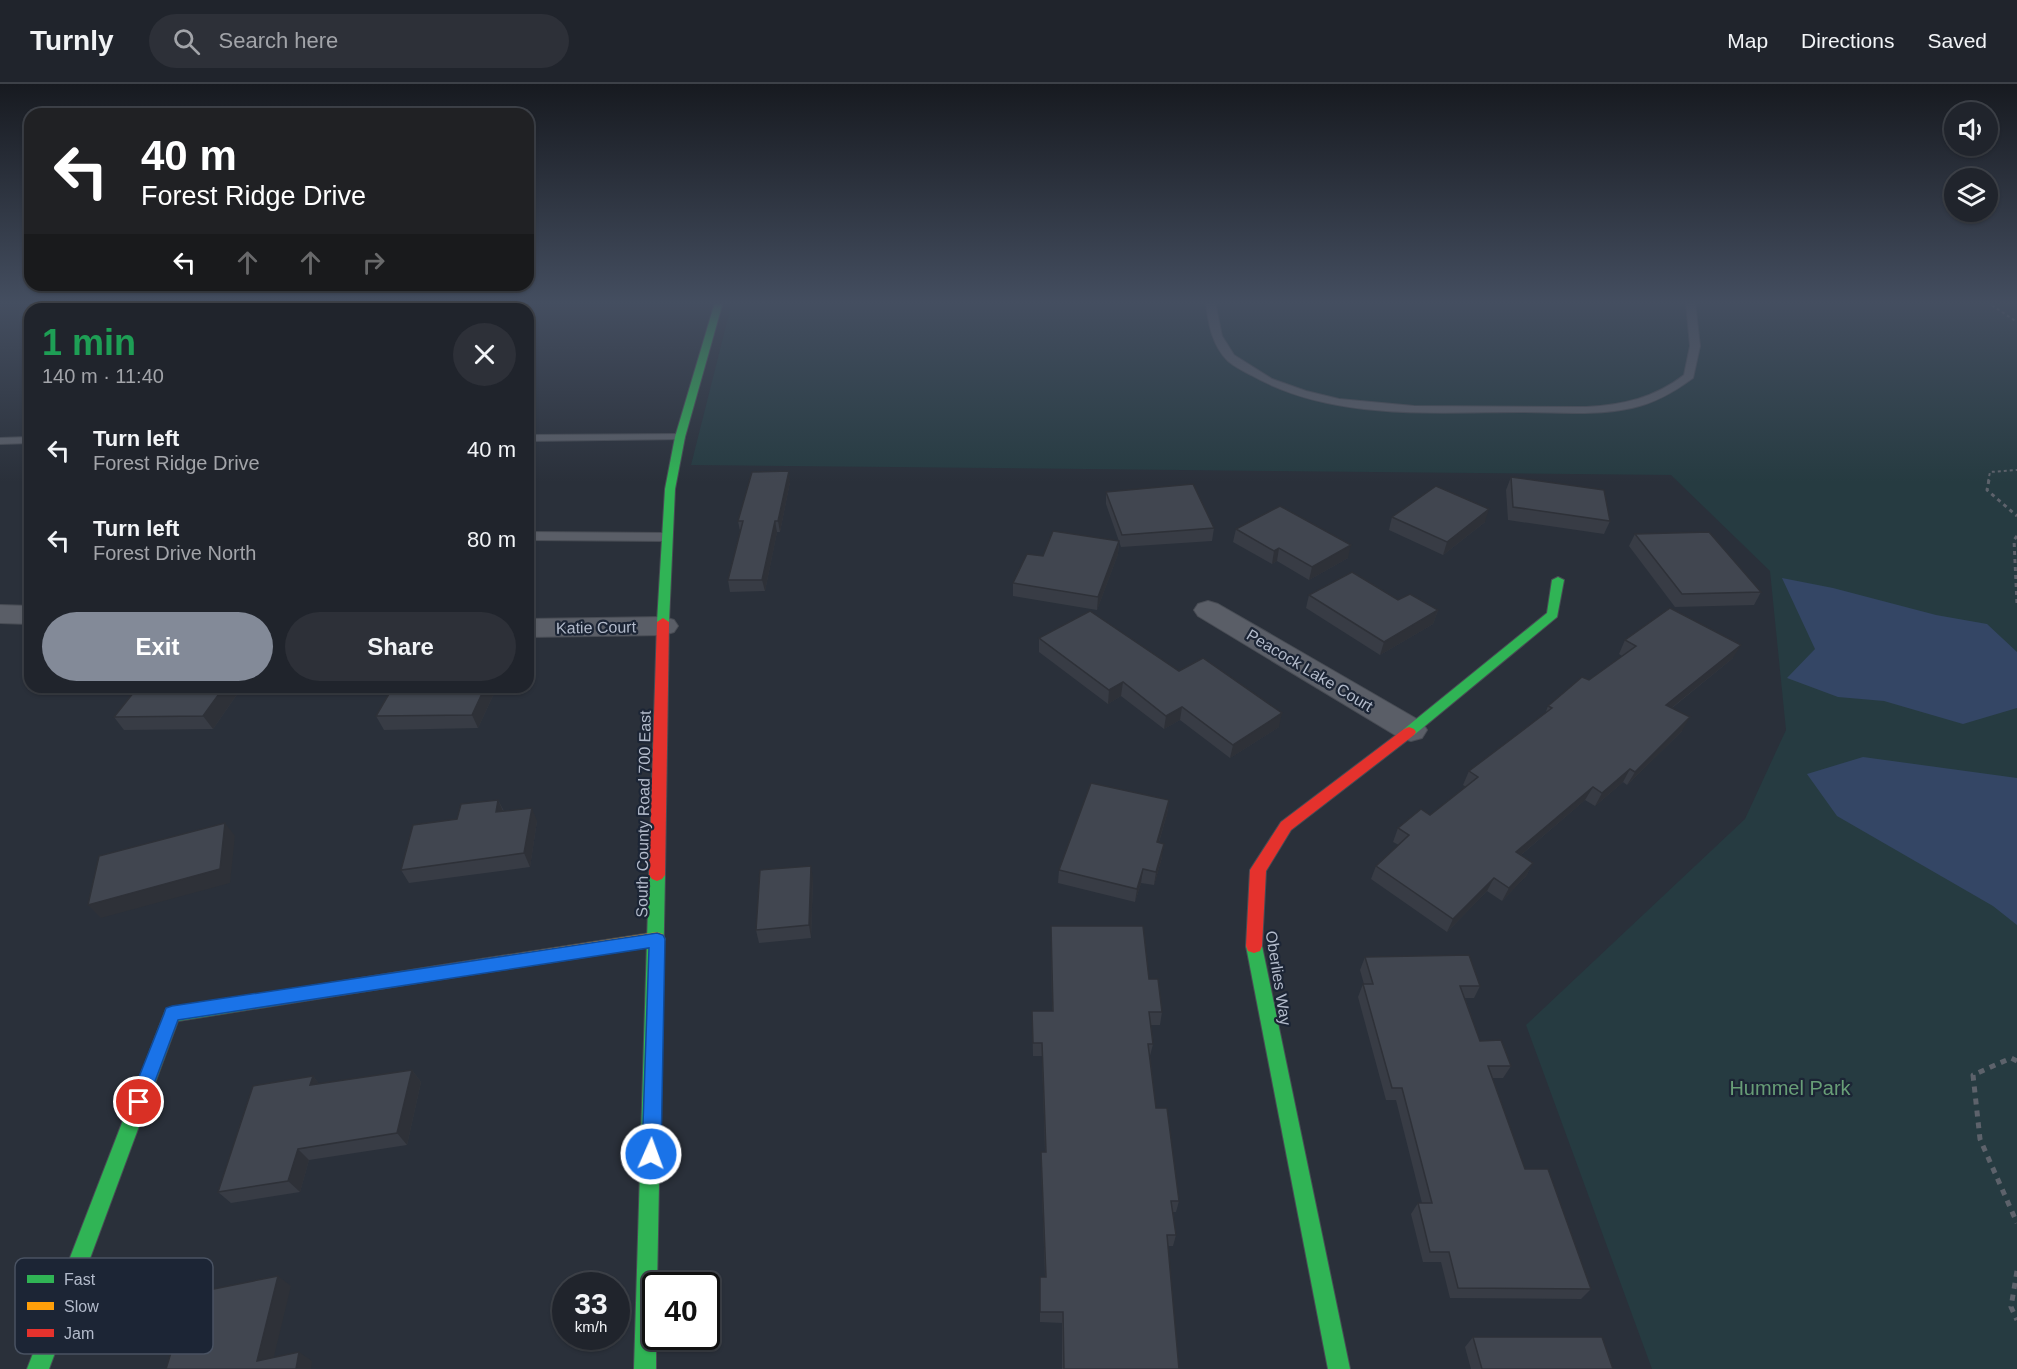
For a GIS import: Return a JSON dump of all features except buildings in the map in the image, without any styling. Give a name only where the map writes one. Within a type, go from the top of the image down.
[{"type":"street","name":"South County Road 700 East","points":[[645,1369],[666,537],[670,489],[680,437],[702,362]]},
{"type":"street","name":"Oberlies Way","points":[[1339,1369],[1253,940],[1258,870],[1286,826],[1412,730],[1553,614],[1558,580]]},
{"type":"street","name":"Peacock Lake Court","points":[[1208,610],[1412,730]]},
{"type":"street","points":[[0,614],[24,615]]},
{"type":"street","name":"Katie Court","points":[[534,628],[664,626]]},
{"type":"street","points":[[80,1258],[172,1014],[657,939]]},
{"type":"street","points":[[38,1369],[44,1354]]},
{"type":"lane","points":[[1235,362],[1283,386],[1335,401],[1394,409],[1604,409],[1645,401],[1670,391],[1689,376],[1692,362]]},
{"type":"lane","points":[[534,438],[680,437]]},
{"type":"lane","points":[[0,441],[24,440]]},
{"type":"lane","points":[[534,536],[666,537]]},
{"type":"path","points":[[2017,470],[1990,472],[1987,490],[2017,516]]},
{"type":"path","points":[[2017,536],[2014,540],[2014,600],[2017,604]]},
{"type":"path","points":[[2017,1061],[2011,1058],[1973,1075],[1980,1139],[2017,1223]]},
{"type":"path","points":[[2017,1271],[2011,1307],[2017,1320]]},
{"type":"green space","name":"Hummel Park","points":[[717,362],[2017,362],[2017,1369],[1652,1369],[1526,1025],[1745,819],[1786,730],[1770,571],[1671,475],[691,465]]},
{"type":"water","points":[[1782,578],[1833,588],[1936,615],[1987,624],[2017,652],[2017,708],[1963,724],[1884,701],[1838,697],[1787,678],[1815,649]]},
{"type":"water","points":[[1863,757],[2017,778],[2017,925],[1993,906],[1837,816],[1807,774]]},
{"type":"traffic: fast","points":[[663,622],[670,489],[680,437],[702,362]]},
{"type":"traffic: fast","points":[[1409,732],[1553,614],[1558,580]]},
{"type":"traffic: fast","points":[[645,1369],[657,875]]},
{"type":"traffic: fast","points":[[1254,946],[1339,1369]]},
{"type":"traffic: fast","points":[[80,1258],[172,1014],[436,973]]},
{"type":"traffic: fast","points":[[38,1369],[44,1354]]},
{"type":"traffic: slow","points":[[436,973],[657,939]]},
{"type":"traffic: jam","points":[[657,875],[663,622]]},
{"type":"traffic: jam","points":[[1254,946],[1258,870],[1286,826],[1409,732]]},
{"type":"route","points":[[139,1102],[172,1014],[657,939],[651,1154]]}]
